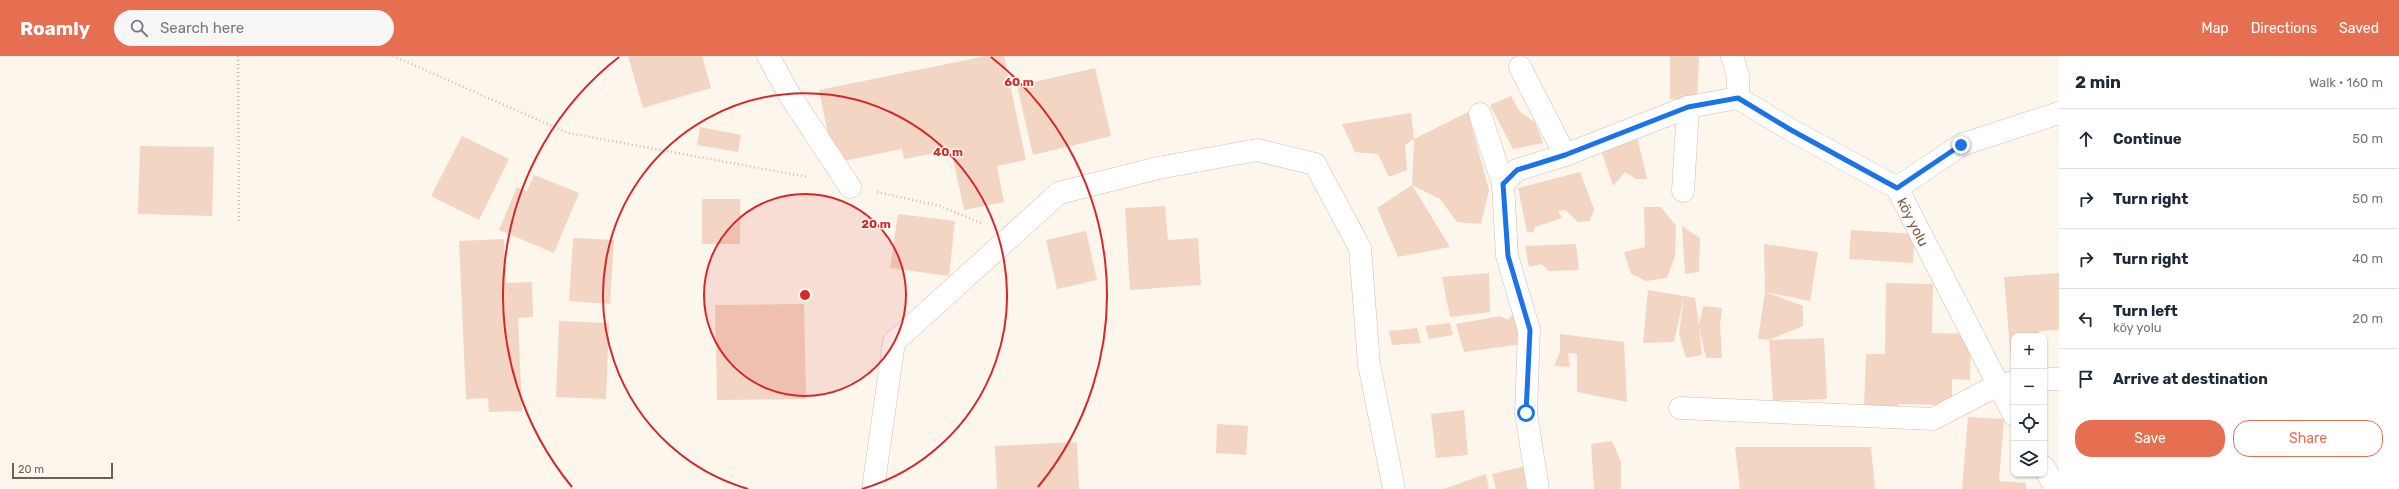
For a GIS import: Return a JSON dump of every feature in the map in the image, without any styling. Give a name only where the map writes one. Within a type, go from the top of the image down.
[{"type":"street","points":[[768,56],[789,94],[850,187]]},
{"type":"street","points":[[1732,56],[1738,76],[1738,98]]},
{"type":"street","points":[[1520,68],[1565,155]]},
{"type":"street","points":[[1503,184],[1517,170],[1565,155],[1688,107],[1738,98],[1791,130],[1897,188]]},
{"type":"street","points":[[1683,190],[1688,107]]},
{"type":"street","name":"köy yolu","points":[[2011,405],[2006,384],[1897,188],[1961,145],[2059,113]]},
{"type":"street","points":[[1480,114],[1503,184],[1508,256],[1530,330],[1526,413],[1538,489]]},
{"type":"street","points":[[873,489],[894,342],[1059,193],[1158,168],[1257,150],[1315,164],[1360,248],[1369,364],[1394,489]]},
{"type":"street","points":[[2047,379],[2059,379]]},
{"type":"street","points":[[1680,408],[1933,419],[2006,384]]},
{"type":"street","points":[[2047,472],[2056,489]]},
{"type":"path","points":[[238,56],[239,224]]},
{"type":"path","points":[[393,56],[568,134],[850,187],[940,206],[1012,236]]},
{"type":"building","points":[[628,56],[702,56],[711,88],[643,108]]},
{"type":"building","points":[[986,56],[1004,56],[1026,160],[997,166],[1004,202],[964,210],[951,150],[904,159],[902,149],[834,163],[819,90]]},
{"type":"building","points":[[1670,56],[1699,56],[1697,100],[1670,99]]},
{"type":"building","points":[[1095,68],[1111,136],[1033,155],[1017,86]]},
{"type":"building","points":[[1511,96],[1520,112],[1535,122],[1543,143],[1513,149],[1490,105]]},
{"type":"building","points":[[1468,112],[1489,190],[1481,224],[1457,222],[1440,199],[1412,185],[1414,139]]},
{"type":"building","points":[[1411,113],[1414,139],[1405,145],[1407,170],[1389,177],[1378,154],[1355,152],[1342,124]]},
{"type":"building","points":[[700,127],[741,135],[738,152],[697,145]]},
{"type":"building","points":[[462,136],[509,159],[479,220],[431,196]]},
{"type":"building","points":[[1637,136],[1647,179],[1636,179],[1625,172],[1613,186],[1599,144]]},
{"type":"building","points":[[140,146],[214,147],[212,216],[138,214]]},
{"type":"building","points":[[1580,172],[1594,209],[1590,221],[1578,222],[1565,210],[1558,211],[1562,218],[1535,227],[1534,232],[1527,232],[1518,188]]},
{"type":"building","points":[[534,175],[579,193],[554,253],[499,230],[517,187],[527,191]]},
{"type":"building","points":[[1412,185],[1450,247],[1398,257],[1377,208]]},
{"type":"building","points":[[702,199],[740,199],[740,244],[702,244]]},
{"type":"building","points":[[1165,206],[1168,240],[1198,238],[1201,285],[1130,290],[1125,208]]},
{"type":"building","points":[[1644,207],[1661,207],[1676,226],[1675,256],[1667,278],[1646,281],[1631,274],[1624,252],[1645,247]]},
{"type":"building","points":[[898,214],[955,221],[949,276],[890,268]]},
{"type":"building","points":[[1682,226],[1700,238],[1699,272],[1685,274]]},
{"type":"building","points":[[1851,230],[1915,234],[1913,263],[1849,259]]},
{"type":"building","points":[[1086,231],[1097,280],[1057,289],[1046,240]]},
{"type":"building","points":[[573,238],[614,240],[610,304],[569,301]]},
{"type":"building","points":[[504,239],[506,283],[532,282],[533,317],[518,318],[522,411],[489,412],[488,398],[466,399],[459,241]]},
{"type":"building","points":[[1576,244],[1579,270],[1549,271],[1542,264],[1529,267],[1525,246]]},
{"type":"building","points":[[1764,244],[1818,252],[1810,301],[1765,292]]},
{"type":"building","points":[[1489,273],[1490,312],[1450,317],[1442,277]]},
{"type":"building","points":[[2059,273],[2059,330],[2039,331],[2039,333],[2011,333],[2011,359],[2004,277]]},
{"type":"building","points":[[1886,283],[1933,284],[1932,333],[1971,334],[1970,380],[1952,379],[1952,405],[1899,404],[1898,409],[1864,409],[1866,354],[1885,354]]},
{"type":"building","points":[[1648,290],[1684,296],[1674,342],[1643,343]]},
{"type":"building","points":[[1765,292],[1803,306],[1803,326],[1769,340],[1758,339]]},
{"type":"building","points":[[1684,296],[1695,298],[1702,355],[1686,358],[1679,334]]},
{"type":"building","points":[[804,304],[806,399],[717,400],[715,305]]},
{"type":"building","points":[[1703,306],[1722,308],[1720,325],[1722,358],[1706,358],[1699,326]]},
{"type":"building","points":[[1515,311],[1523,344],[1464,352],[1456,324],[1500,316],[1508,320]]},
{"type":"building","points":[[559,321],[609,323],[606,399],[556,397]]},
{"type":"building","points":[[1450,323],[1453,335],[1429,339],[1425,326]]},
{"type":"building","points":[[1417,328],[1421,343],[1392,345],[1389,331]]},
{"type":"building","points":[[1560,334],[1624,342],[1627,402],[1577,392],[1577,354],[1568,353],[1570,367],[1554,366],[1560,352]]},
{"type":"building","points":[[1824,338],[1827,399],[1773,401],[1769,340]]},
{"type":"building","points":[[1464,410],[1468,455],[1436,458],[1431,414]]},
{"type":"building","points":[[1968,417],[2004,419],[1999,481],[2026,483],[2026,489],[1962,489]]},
{"type":"building","points":[[1217,424],[1248,426],[1246,455],[1216,453]]},
{"type":"building","points":[[1612,441],[1621,462],[1621,489],[1594,489],[1591,444]]},
{"type":"building","points":[[1077,442],[1079,489],[997,489],[995,446]]},
{"type":"building","points":[[1735,447],[1871,447],[1875,489],[1740,489]]},
{"type":"building","points":[[1530,465],[1534,489],[1496,489],[1492,474]]},
{"type":"building","points":[[1486,474],[1489,489],[1444,489]]},
{"type":"route","points":[[1526,413],[1530,330],[1508,256],[1503,184],[1517,170],[1535,166],[1565,155],[1688,107],[1738,98],[1791,130],[1897,188],[1961,145]]}]
